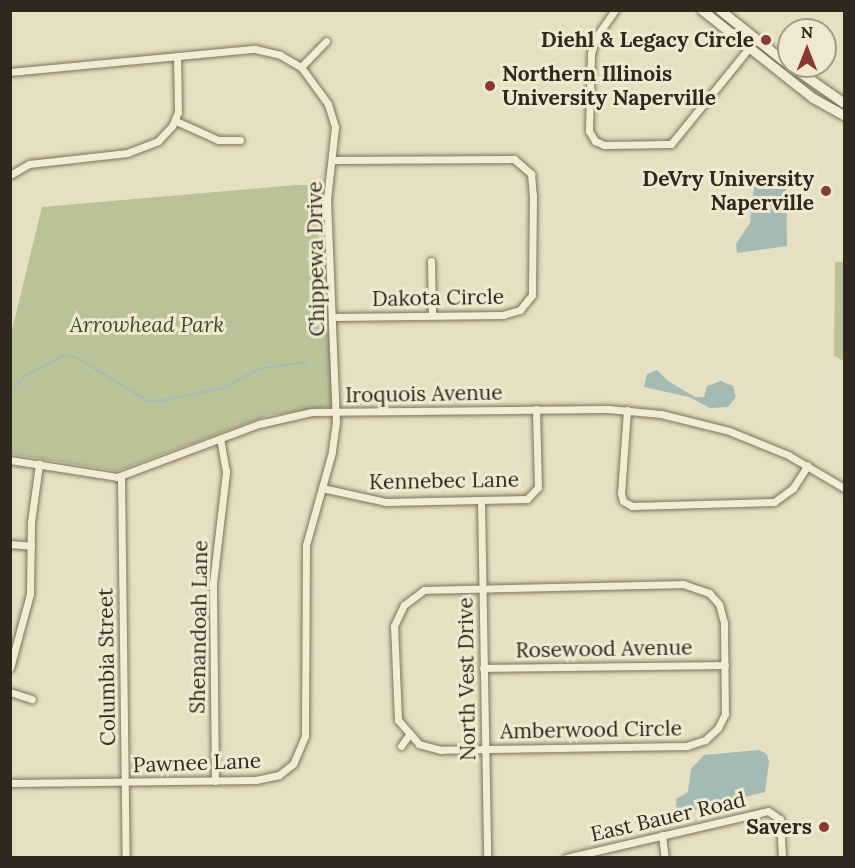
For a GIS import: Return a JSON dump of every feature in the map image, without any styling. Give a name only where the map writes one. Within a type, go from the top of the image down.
[{"type":"street","points":[[615,10],[596,37],[591,53],[589,131],[595,141],[604,145],[671,144],[749,48]]},
{"type":"street","points":[[702,10],[813,98],[844,115]]},
{"type":"street","points":[[720,10],[777,55]]},
{"type":"street","points":[[10,72],[255,49],[280,55],[301,67],[326,41]]},
{"type":"street","points":[[10,175],[41,162],[143,150],[163,137],[176,121],[181,95],[177,56]]},
{"type":"street","name":"Chippewa Drive","points":[[301,67],[333,117],[333,160],[327,200],[334,317],[335,411],[333,452],[304,559],[305,736],[301,751]]},
{"type":"street","points":[[808,78],[844,103]]},
{"type":"street","points":[[176,121],[218,140],[240,140]]},
{"type":"street","name":"Dakota Circle","points":[[333,160],[514,159],[531,174],[529,301],[520,310],[503,315],[334,317]]},
{"type":"street","points":[[431,261],[432,315]]},
{"type":"street","name":"Kennebec Lane","points":[[322,488],[378,501],[523,500],[533,495],[538,487],[536,409]]},
{"type":"street","points":[[627,410],[621,493],[623,501],[632,506],[774,502],[793,488],[807,465]]},
{"type":"street","name":"Iroquois Avenue","points":[[10,460],[121,476],[279,418],[335,411],[627,410],[686,419],[729,431],[807,465],[844,488]]},
{"type":"street","name":"Shenandoah Lane","points":[[216,781],[213,583],[226,472],[220,439]]},
{"type":"street","points":[[10,668],[19,644],[30,594],[31,546],[39,464]]},
{"type":"street","name":"Columbia Street","points":[[121,476],[126,858]]},
{"type":"street","name":"North Vest Drive","points":[[481,501],[487,858]]},
{"type":"street","points":[[10,544],[31,546]]},
{"type":"street","name":"Amberwood Circle","points":[[682,584],[701,588],[715,598],[723,613],[725,664],[723,719],[712,735],[696,744],[484,749],[430,748],[408,736],[395,706],[396,617],[404,605],[424,590],[482,587],[682,584]]},
{"type":"street","points":[[10,641],[19,644]]},
{"type":"street","name":"Rosewood Avenue","points":[[483,668],[725,664]]},
{"type":"street","points":[[10,692],[32,699]]},
{"type":"street","points":[[401,746],[408,736]]},
{"type":"street","name":"Pawnee Lane","points":[[10,783],[216,781],[274,777],[288,769],[301,751]]},
{"type":"street","name":"East Bauer Road","points":[[566,858],[762,812],[777,816],[781,825],[782,858]]},
{"type":"street","points":[[662,835],[665,858]]},
{"type":"green space","name":"Arrowhead Park","points":[[296,185],[327,185],[335,406],[270,415],[117,471],[11,454],[11,334],[42,207]]},
{"type":"green space","points":[[835,262],[844,262],[844,361],[834,356]]},
{"type":"water","points":[[783,178],[786,183],[787,246],[737,253],[736,244],[750,223],[754,187],[763,179]]},
{"type":"water","points":[[657,370],[668,381],[695,397],[704,397],[707,386],[721,381],[733,386],[736,397],[728,407],[710,408],[689,397],[644,387],[647,374]]},
{"type":"water","points":[[759,750],[767,754],[769,762],[765,792],[677,814],[676,799],[688,792],[691,769],[704,755]]},
{"type":"waterway","points":[[10,392],[24,377],[62,356],[76,357],[148,401],[160,401],[223,388],[259,369],[306,362]]},
{"type":"place","name":"Diehl & Legacy Circle","points":[[766,40]]},
{"type":"place","name":"Northern Illinois University Naperville","points":[[490,86]]},
{"type":"place","name":"DeVry University Naperville","points":[[826,191]]},
{"type":"place","name":"Savers","points":[[824,827]]}]
